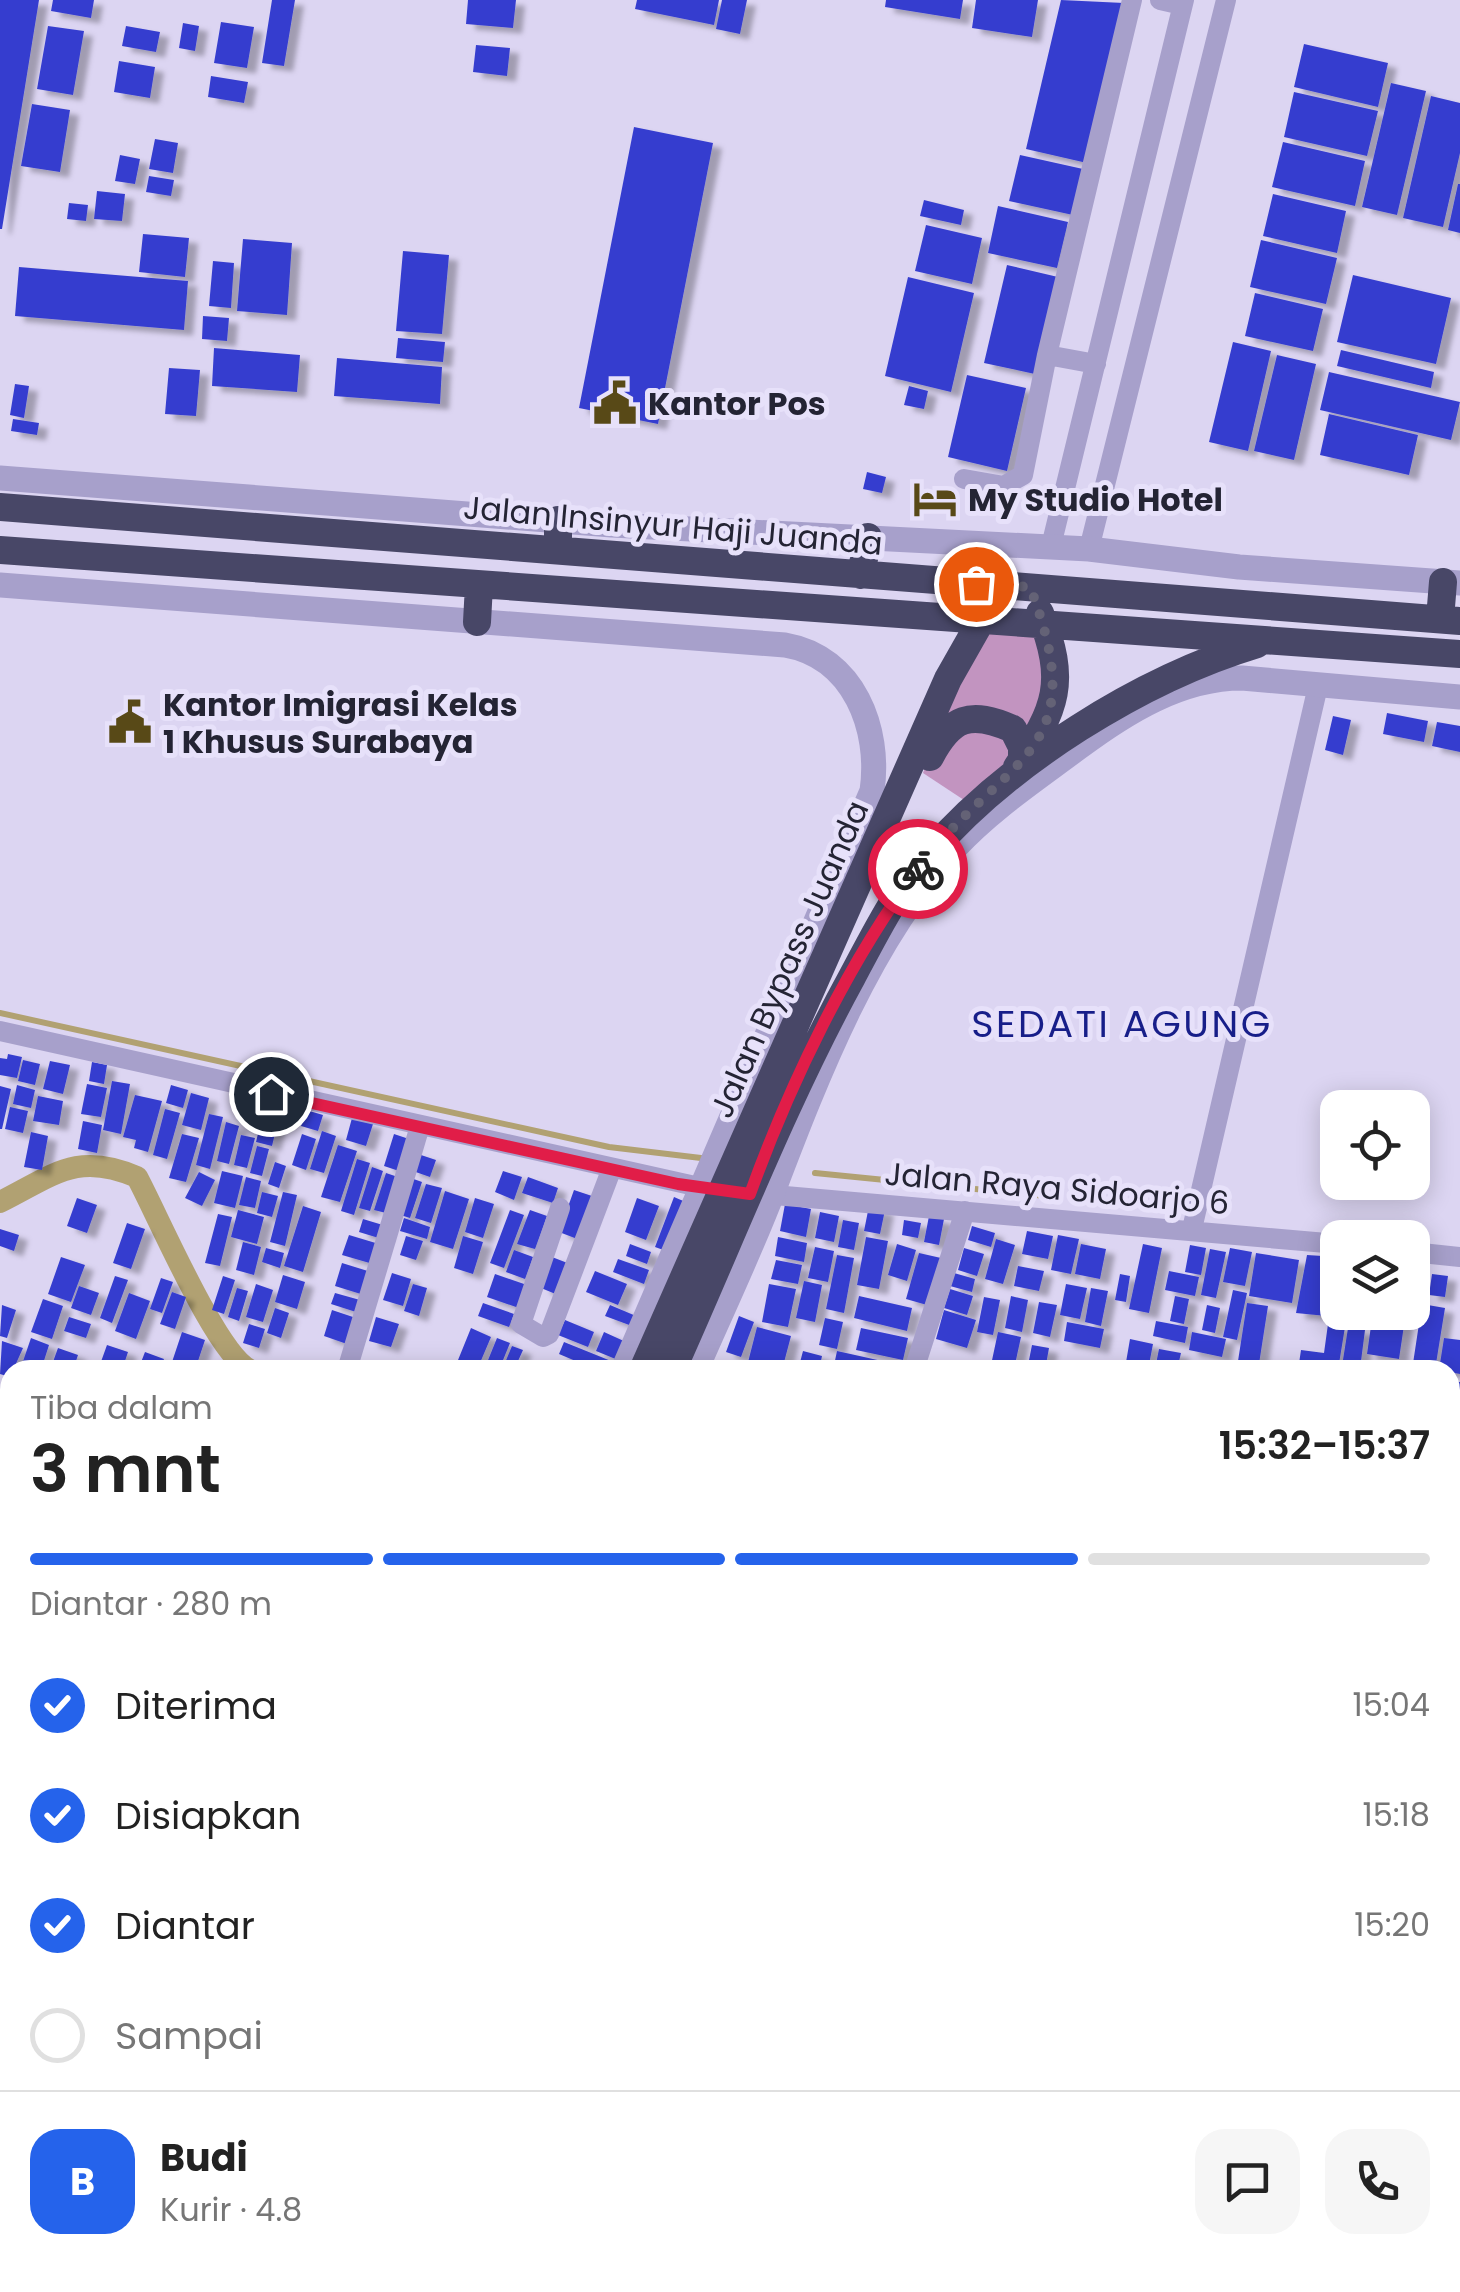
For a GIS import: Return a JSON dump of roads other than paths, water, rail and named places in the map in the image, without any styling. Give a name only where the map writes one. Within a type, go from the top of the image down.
[{"type":"highway","name":"Jalan Insinyur Haji Juanda","points":[[0,507],[1450,620]]},
{"type":"highway","points":[[558,520],[558,550]]},
{"type":"highway","points":[[860,575],[868,537]]},
{"type":"highway","points":[[0,550],[1460,654]]},
{"type":"highway","points":[[1450,620],[1451,582]]},
{"type":"highway","points":[[478,622],[479,585]]},
{"type":"highway","name":"Jalan Bypass Juanda","points":[[649,1360],[743,1179],[893,900],[928,854],[1014,770],[1052,713],[1056,691],[1045,626],[1020,586],[979,622],[948,679],[743,1179],[713,1304],[678,1360]]},
{"type":"highway","name":"Jalan Bypass Juanda","points":[[1014,770],[1129,699],[1236,650],[1273,639]]},
{"type":"highway","points":[[894,812],[944,730],[962,720],[982,720],[1013,729],[1022,747],[1014,770]]},
{"type":"street","points":[[964,478],[1004,486],[1022,475],[1132,0]]},
{"type":"street","points":[[1051,546],[1183,3],[1160,0]]},
{"type":"street","points":[[1088,549],[1226,0]]},
{"type":"street","points":[[1047,355],[1096,364]]},
{"type":"street","name":"Jalan Insinyur Haji Juanda","points":[[0,478],[558,520],[1051,546],[1239,567],[1451,582]]},
{"type":"street","points":[[0,585],[798,648],[820,659],[860,699],[876,742],[872,791],[743,1179]]},
{"type":"street","points":[[629,1360],[842,1024],[900,924],[954,849],[1009,799],[1110,724],[1180,688],[1217,679],[1460,697]]},
{"type":"street","points":[[1192,1229],[1318,686]]},
{"type":"street","name":"Jalan Raya Sidoarjo 6","points":[[0,1031],[612,1168],[743,1179],[965,1211],[1320,1242]]},
{"type":"street","points":[[350,1360],[420,1126]]},
{"type":"street","points":[[560,1208],[521,1324],[542,1338],[549,1334],[612,1168]]},
{"type":"street","points":[[917,1360],[965,1211]]},
{"type":"street","points":[[1430,1254],[1460,1257]]},
{"type":"street","points":[[699,1360],[713,1304]]},
{"type":"waterway","points":[[0,1013],[609,1147],[701,1158]]},
{"type":"waterway","points":[[0,1202],[51,1175],[82,1166],[98,1166],[137,1177],[205,1313],[238,1360]]},
{"type":"waterway","points":[[815,1173],[1056,1197]]},
{"type":"place","name":"Kantor Pos","points":[[615,403]]},
{"type":"place","name":"My Studio Hotel","points":[[935,499]]},
{"type":"place","name":"Kantor Imigrasi Kelas 1 Khusus Surabaya","points":[[130,722]]},
{"type":"district","name":"SEDATI AGUNG","points":[[1122,1023]]}]
